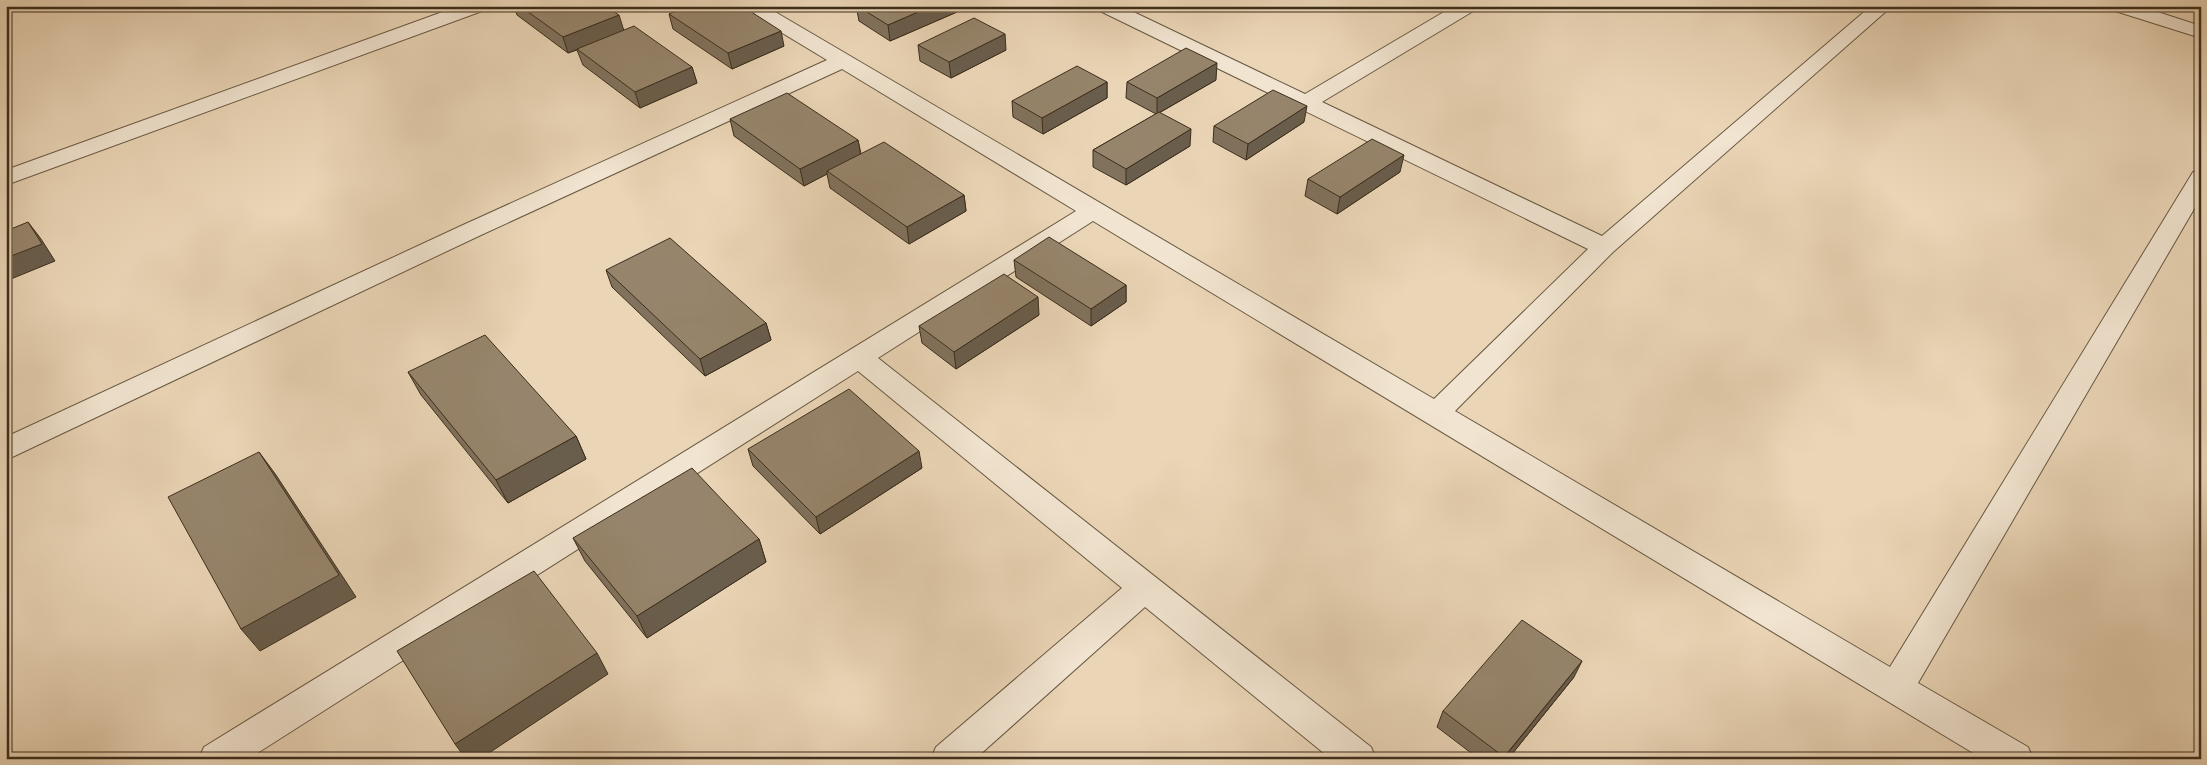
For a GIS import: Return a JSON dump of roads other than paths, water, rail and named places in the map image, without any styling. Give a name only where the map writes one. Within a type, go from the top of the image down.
[{"type":"street","points":[[6,162],[437,6]]},
{"type":"street","points":[[6,178],[478,6]]},
{"type":"street","points":[[751,6],[2015,759]]},
{"type":"street","points":[[1105,6],[1604,247]]},
{"type":"street","points":[[1306,103],[1468,6]]},
{"type":"street","points":[[1435,414],[1604,247],[1883,6]]},
{"type":"street","points":[[2118,6],[2201,32]]},
{"type":"street","points":[[6,449],[463,234],[842,60]]},
{"type":"street","points":[[1896,688],[2201,177]]},
{"type":"street","points":[[217,759],[1094,210]]},
{"type":"street","points":[[858,356],[1358,759]]},
{"type":"street","points":[[949,759],[1144,588]]}]
